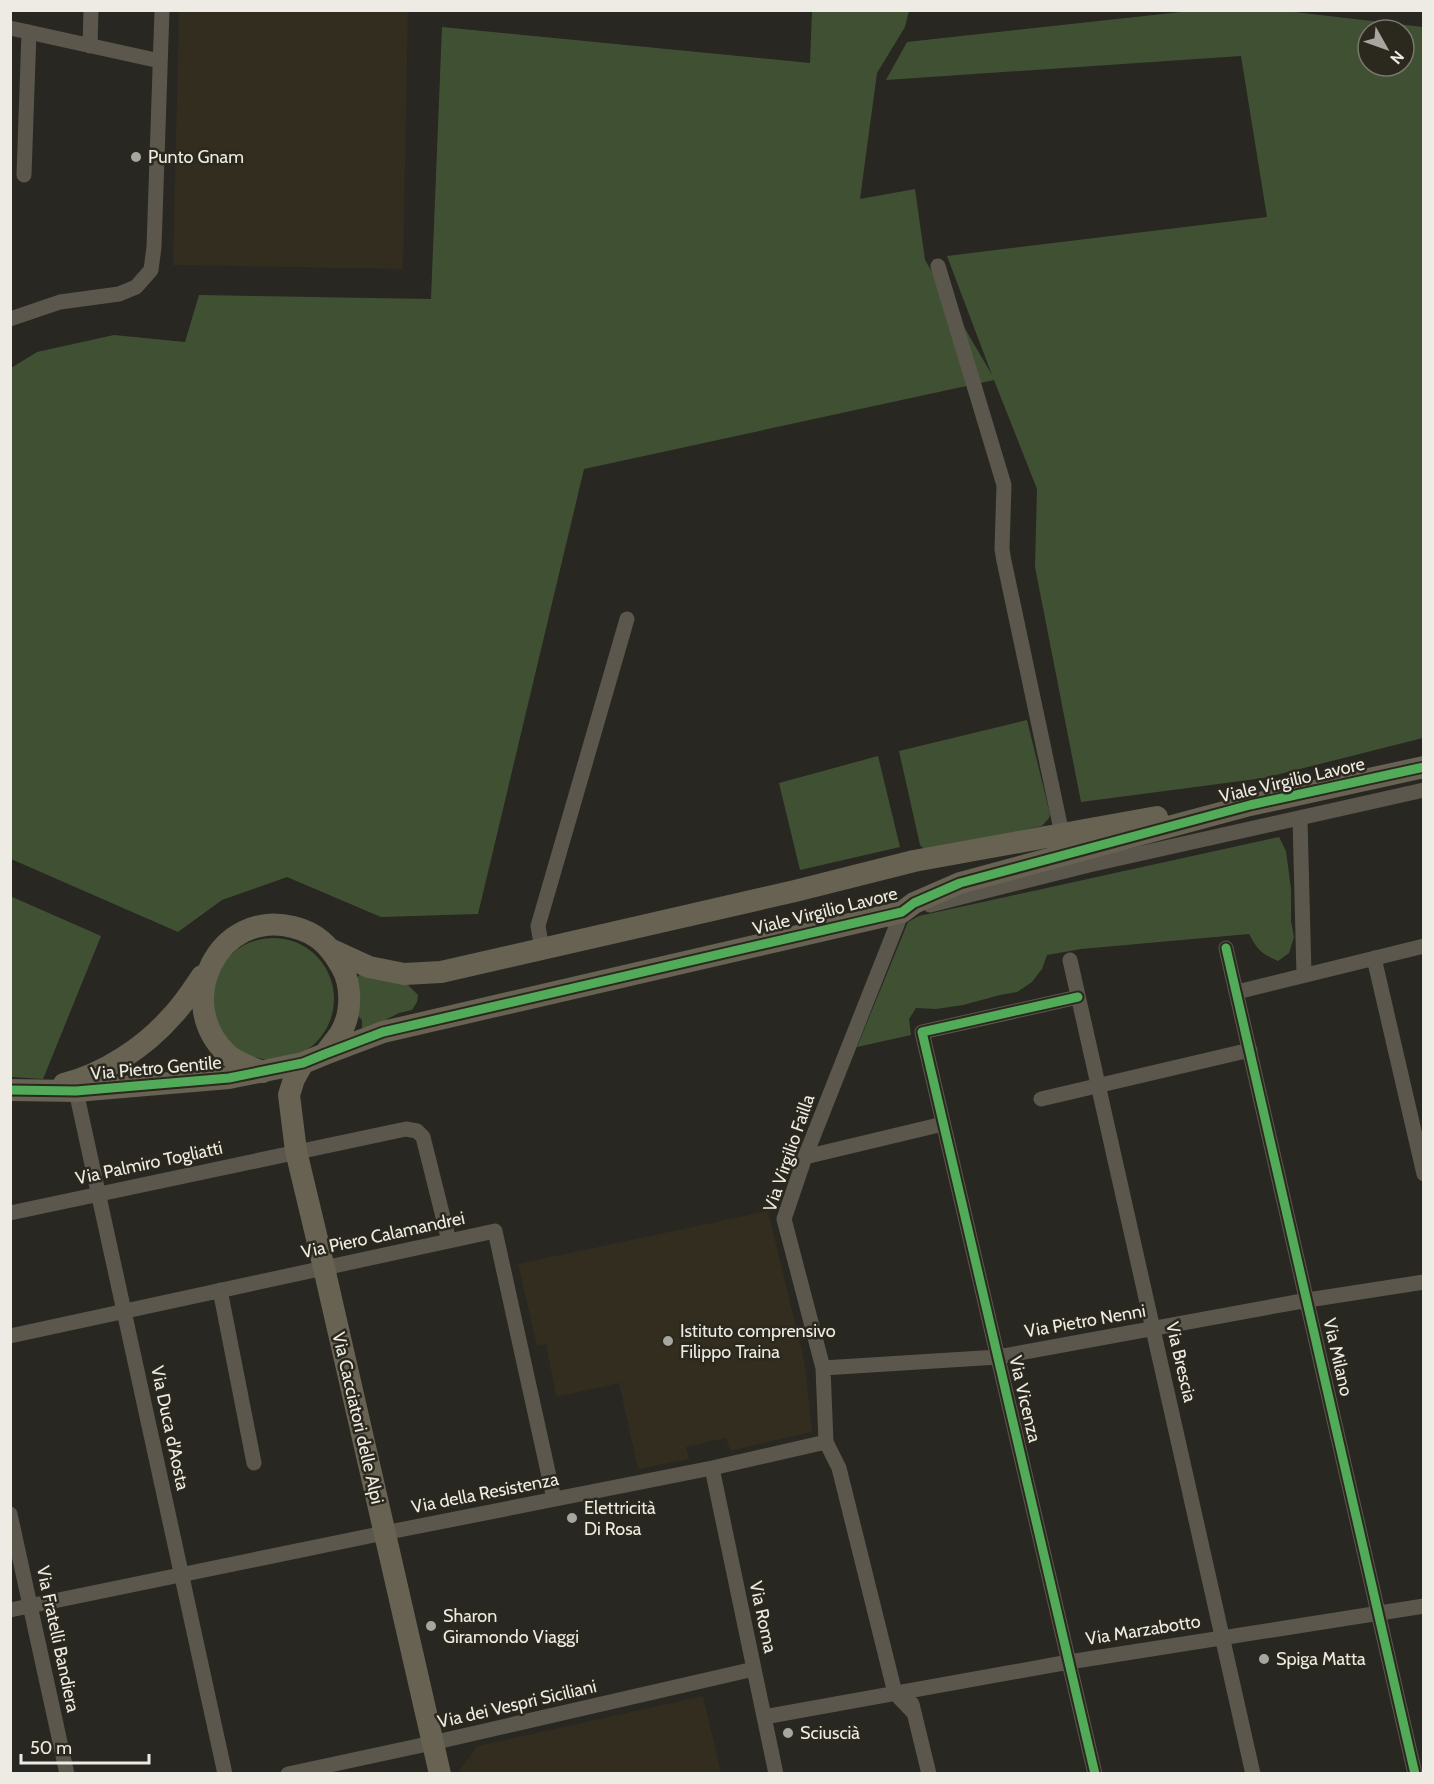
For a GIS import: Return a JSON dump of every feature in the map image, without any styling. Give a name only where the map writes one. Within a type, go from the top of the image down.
[{"type":"street","points":[[90,46],[91,10]]},
{"type":"street","points":[[10,319],[60,302],[119,294],[136,287],[151,270],[154,247],[162,10]]},
{"type":"street","points":[[10,28],[160,61]]},
{"type":"street","points":[[24,175],[29,32]]},
{"type":"street","points":[[938,266],[1004,485],[1002,549],[1062,834]]},
{"type":"street","points":[[542,949],[538,926],[627,619]]},
{"type":"street","name":"Viale Virgilio Lavore","points":[[303,1063],[383,1032],[902,912],[914,903],[960,883],[1250,805],[1424,767]]},
{"type":"street","points":[[902,912],[1089,865],[1424,790]]},
{"type":"street","name":"Viale Virgilio Lavore","points":[[332,950],[369,967],[404,974],[441,972],[795,891],[914,861],[1145,819],[1250,805]]},
{"type":"street","points":[[1300,819],[1304,975]]},
{"type":"street","name":"Via Virgilio Failla","points":[[902,912],[805,1156],[784,1219],[823,1368],[826,1443],[839,1468],[902,1692]]},
{"type":"street","points":[[75,1086],[147,1040],[172,1017],[220,950],[234,938],[250,929],[267,925],[285,925],[303,930],[318,938],[332,950],[346,975],[350,1003],[342,1031],[325,1053]]},
{"type":"street","points":[[1237,992],[1424,946]]},
{"type":"street","name":"Via Milano","points":[[1226,948],[1415,1773]]},
{"type":"street","points":[[1374,958],[1424,1174]]},
{"type":"street","name":"Via Brescia","points":[[1070,960],[1253,1773]]},
{"type":"street","points":[[210,964],[203,983],[202,1003],[206,1022],[214,1040],[228,1055],[244,1066],[263,1072]]},
{"type":"street","name":"Via Vicenza","points":[[1078,997],[922,1032],[1095,1773]]},
{"type":"street","points":[[1041,1099],[1250,1050]]},
{"type":"street","name":"Via Pietro Gentile","points":[[10,1090],[229,1078],[303,1063]]},
{"type":"street","name":"Via Cacciatori delle Alpi","points":[[303,1063],[294,1079],[289,1095],[296,1151],[440,1773]]},
{"type":"street","name":"Via Duca d'Aosta","points":[[75,1086],[225,1773]]},
{"type":"street","points":[[805,1156],[943,1124]]},
{"type":"street","name":"Via Palmiro Togliatti","points":[[10,1213],[406,1129],[417,1131],[423,1137],[450,1241]]},
{"type":"street","name":"Via Piero Calamandrei","points":[[10,1336],[495,1231],[554,1499]]},
{"type":"street","name":"Via Pietro Nenni","points":[[823,1368],[998,1357],[1308,1300],[1424,1282]]},
{"type":"street","points":[[220,1290],[254,1463]]},
{"type":"street","name":"Via della Resistenza","points":[[10,1610],[826,1443]]},
{"type":"street","name":"Via Roma","points":[[712,1468],[776,1773]]},
{"type":"street","name":"Via Fratelli Bandiera","points":[[10,1514],[67,1773]]},
{"type":"street","name":"Via Marzabotto","points":[[764,1717],[1069,1662],[1424,1606]]},
{"type":"street","name":"Via dei Vespri Siciliani","points":[[288,1773],[432,1743],[754,1669]]},
{"type":"street","points":[[902,1692],[914,1713],[929,1773]]},
{"type":"shaded area","points":[[179,11],[408,11],[403,269],[173,265]]},
{"type":"shaded area","name":"Istituto comprensivo Filippo Traina","points":[[768,1211],[805,1364],[812,1432],[730,1451],[726,1438],[686,1447],[689,1459],[638,1469],[619,1383],[556,1397],[546,1344],[537,1346],[518,1264]]},
{"type":"shaded area","points":[[703,1696],[721,1773],[458,1773],[477,1746]]},
{"type":"green space","points":[[1199,10],[1286,11],[1356,19],[1356,78],[1416,78],[1416,26],[1423,27],[1423,738],[1264,778],[1081,802],[1035,567],[1037,489],[994,380],[584,469],[478,914],[381,917],[287,877],[222,900],[178,932],[11,859],[11,368],[37,352],[114,335],[185,342],[199,295],[431,299],[442,27],[810,63],[812,11],[909,11],[905,27],[877,73],[860,199],[915,189],[925,260],[992,375],[947,256],[1267,217],[1241,56],[886,80],[907,42]]},
{"type":"green space","points":[[1027,720],[1050,814],[1049,818],[1042,826],[931,851],[925,850],[920,845],[899,751]]},
{"type":"green space","points":[[878,756],[900,847],[800,870],[779,783]]},
{"type":"green space","points":[[1279,837],[1286,851],[1294,937],[1289,953],[1278,961],[1260,950],[1249,934],[1081,949],[1047,955],[1042,969],[1032,982],[1017,992],[963,1005],[936,1009],[916,1008],[909,1019],[911,1035],[857,1047],[908,922],[919,916]]},
{"type":"green space","points":[[10,896],[101,936],[43,1079],[11,1077]]},
{"type":"green space","points":[[273,938],[296,943],[316,956],[329,976],[334,999],[329,1022],[316,1042],[296,1055],[273,1060],[250,1055],[230,1042],[217,1022],[212,999],[217,976],[230,956],[250,943]]},
{"type":"green space","points":[[360,974],[406,983],[418,995],[417,1002],[412,1010],[399,1013],[365,1031],[362,1027],[362,1020],[358,1016],[357,978]]},
{"type":"cycle path","points":[[10,1090],[76,1091],[229,1078],[303,1063],[383,1032],[902,912],[914,903],[960,883],[1250,805],[1424,767]]},
{"type":"cycle path","points":[[1226,948],[1415,1774]]},
{"type":"cycle path","points":[[1078,997],[922,1032],[1095,1774]]},
{"type":"place","name":"Punto Gnam","points":[[136,157]]},
{"type":"place","name":"Istituto comprensivo Filippo Traina","points":[[668,1341]]},
{"type":"place","name":"Elettricità Di Rosa","points":[[572,1518]]},
{"type":"place","name":"Sharon Giramondo Viaggi","points":[[431,1626]]},
{"type":"place","name":"Spiga Matta","points":[[1264,1659]]},
{"type":"place","name":"Sciuscià","points":[[788,1733]]}]
